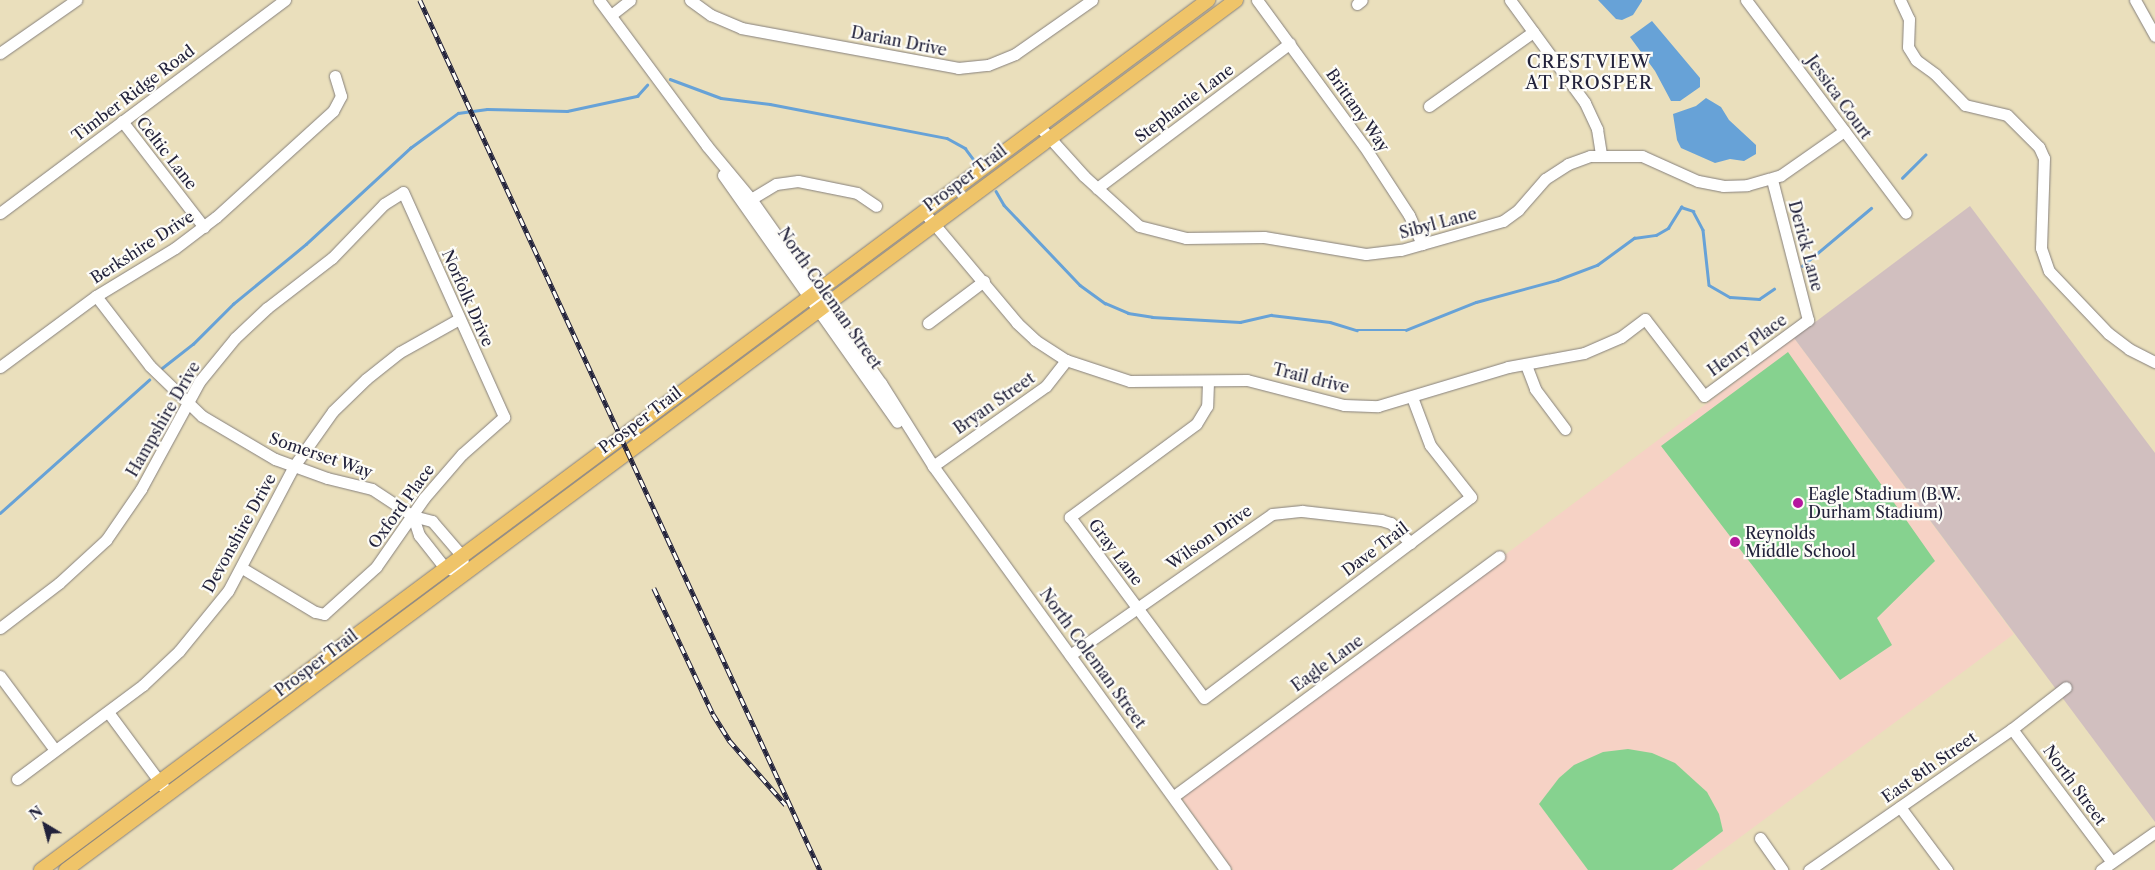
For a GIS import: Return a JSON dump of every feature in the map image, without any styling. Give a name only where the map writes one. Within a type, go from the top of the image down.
[{"type":"main road","name":"Prosper Trail","points":[[66,870],[464,573],[817,300],[924,212],[1208,0]]},
{"type":"main road","name":"Prosper Trail","points":[[41,870],[158,781],[309,672],[445,568],[817,300],[932,224],[1236,0]]},
{"type":"main road","points":[[309,672],[317,684]]},
{"type":"street","points":[[0,53],[76,0]]},
{"type":"street","name":"Timber Ridge Road","points":[[0,212],[285,0]]},
{"type":"street","name":"North Coleman Street","points":[[599,0],[707,146],[751,199],[817,300],[933,466],[1174,796],[1225,870]]},
{"type":"street","points":[[610,15],[630,0]]},
{"type":"street","name":"Darian Drive","points":[[690,0],[711,15],[741,28],[958,68],[988,65],[1015,54],[1092,0]]},
{"type":"street","name":"Brittany Way","points":[[1256,0],[1290,43],[1409,215],[1422,244]]},
{"type":"street","points":[[1510,0],[1586,103],[1597,129],[1601,154]]},
{"type":"street","name":"Jessica Court","points":[[1746,0],[1906,213]]},
{"type":"street","points":[[1900,0],[1909,19],[1908,47],[1916,60],[1935,74],[1965,105],[2007,115],[2039,147],[2044,158],[2041,248],[2049,271],[2084,311],[2113,337],[2155,362]]},
{"type":"street","points":[[2135,0],[2155,36]]},
{"type":"street","points":[[1429,106],[1533,32]]},
{"type":"street","name":"Stephanie Lane","points":[[1097,188],[1290,43]]},
{"type":"street","name":"Berkshire Drive","points":[[0,367],[96,296],[204,227],[333,111],[341,96],[335,76]]},
{"type":"street","name":"Celtic Lane","points":[[122,121],[204,227]]},
{"type":"street","name":"Sibyl Lane","points":[[1039,126],[1048,138],[1097,188],[1139,226],[1186,238],[1264,237],[1366,254],[1383,254],[1503,221],[1557,170],[1601,154],[1655,160],[1698,181],[1723,186],[1772,180],[1844,131]]},
{"type":"street","name":"North Coleman Street","points":[[707,146],[721,172],[817,300]]},
{"type":"street","name":"Derick Lane","points":[[1772,180],[1808,320]]},
{"type":"street","points":[[751,199],[776,184],[798,181],[857,193],[876,206]]},
{"type":"street","name":"Norfolk Drive","points":[[404,192],[504,417]]},
{"type":"street","name":"Hampshire Drive","points":[[0,628],[60,583],[106,540],[142,489],[186,404],[210,368],[251,322],[332,258],[384,204],[404,192]]},
{"type":"street","name":"Trail drive","points":[[924,212],[932,224],[984,281],[1017,323],[1035,340],[1066,360],[1130,381],[1208,382],[1247,380],[1344,405],[1378,406],[1526,365],[1584,353],[1621,337],[1645,319],[1704,396]]},
{"type":"street","points":[[928,323],[984,281]]},
{"type":"street","name":"Somerset Way","points":[[96,296],[140,355],[186,404],[235,438],[294,466],[372,490],[413,516],[432,521],[462,556]]},
{"type":"street","name":"Devonshire Drive","points":[[17,779],[156,674],[193,636],[223,598],[242,568],[294,466],[318,429],[366,379],[400,352],[460,319]]},
{"type":"street","name":"Henry Place","points":[[1704,396],[1808,320]]},
{"type":"street","name":"Bryan Street","points":[[933,466],[1046,386],[1066,360]]},
{"type":"street","points":[[1526,365],[1535,389],[1565,430]]},
{"type":"street","name":"Gray Lane","points":[[1204,698],[1070,516],[1196,424],[1207,406],[1208,382]]},
{"type":"street","name":"Dave Trail","points":[[1204,698],[1471,497],[1430,444],[1412,397]]},
{"type":"street","name":"Oxford Place","points":[[242,568],[315,612],[324,614],[376,566],[462,454],[504,417]]},
{"type":"street","name":"Wilson Drive","points":[[1070,655],[1272,514],[1302,511],[1380,520],[1391,523],[1410,543]]},
{"type":"street","points":[[413,516],[419,535],[445,568],[464,573],[462,556]]},
{"type":"street","name":"Eagle Lane","points":[[1174,796],[1499,556]]},
{"type":"street","points":[[0,676],[55,750]]},
{"type":"street","name":"East 8th Street","points":[[1809,870],[2012,729],[2066,687]]},
{"type":"street","points":[[108,712],[168,793]]},
{"type":"street","name":"North Street","points":[[2012,729],[2112,862]]},
{"type":"street","points":[[1900,807],[1948,870]]},
{"type":"street","points":[[2102,870],[2155,832]]},
{"type":"street","points":[[1760,838],[1782,870]]},
{"type":"shaded area","points":[[1970,206],[2155,453],[2155,822],[1794,338]]},
{"type":"shaded area","name":"Reynolds Middle School","points":[[1794,338],[2014,634],[1696,870],[1233,870],[1183,800],[1185,795]]},
{"type":"green space","name":"Eagle Stadium (B.W. Durham Stadium)","points":[[1788,352],[1935,561],[1877,618],[1892,645],[1840,680],[1661,446]]},
{"type":"green space","points":[[1628,749],[1652,753],[1675,763],[1707,792],[1719,814],[1723,831],[1672,870],[1588,870],[1539,804],[1559,778],[1574,765],[1603,752]]},
{"type":"water","points":[[1598,0],[1642,1],[1633,15],[1622,20],[1616,19]]},
{"type":"water","points":[[1652,21],[1700,78],[1700,87],[1680,101],[1671,101],[1655,71],[1630,37]]},
{"type":"water","points":[[1706,98],[1721,107],[1729,120],[1756,145],[1756,154],[1744,161],[1730,159],[1715,163],[1681,148],[1677,140],[1673,114],[1696,106]]},
{"type":"waterway","points":[[670,79],[721,98],[770,104],[947,138],[965,148],[974,160]]},
{"type":"waterway","points":[[162,368],[193,344],[233,304],[306,244],[410,148],[458,113],[487,109],[567,111],[637,96],[647,85]]},
{"type":"waterway","points":[[1902,178],[1925,155]]},
{"type":"waterway","points":[[996,191],[1004,205],[1080,285],[1105,303],[1128,313],[1152,317],[1240,322],[1271,315],[1330,322],[1357,330],[1406,330],[1476,302],[1557,280],[1597,265],[1634,238],[1656,235],[1668,228],[1681,207],[1693,211],[1703,230],[1709,285],[1730,297],[1759,299],[1774,289]]},
{"type":"waterway","points":[[1802,266],[1871,208]]},
{"type":"waterway","points":[[0,513],[149,380]]},
{"type":"railway","points":[[420,0],[820,870]]},
{"type":"railway","points":[[654,588],[713,714],[729,740],[786,805]]},
{"type":"place","name":"Eagle Stadium (B.W. Durham Stadium)","points":[[1798,503]]},
{"type":"place","name":"Reynolds Middle School","points":[[1735,542]]},
{"type":"district","name":"CRESTVIEW AT PROSPER","points":[[1589,73]]}]
